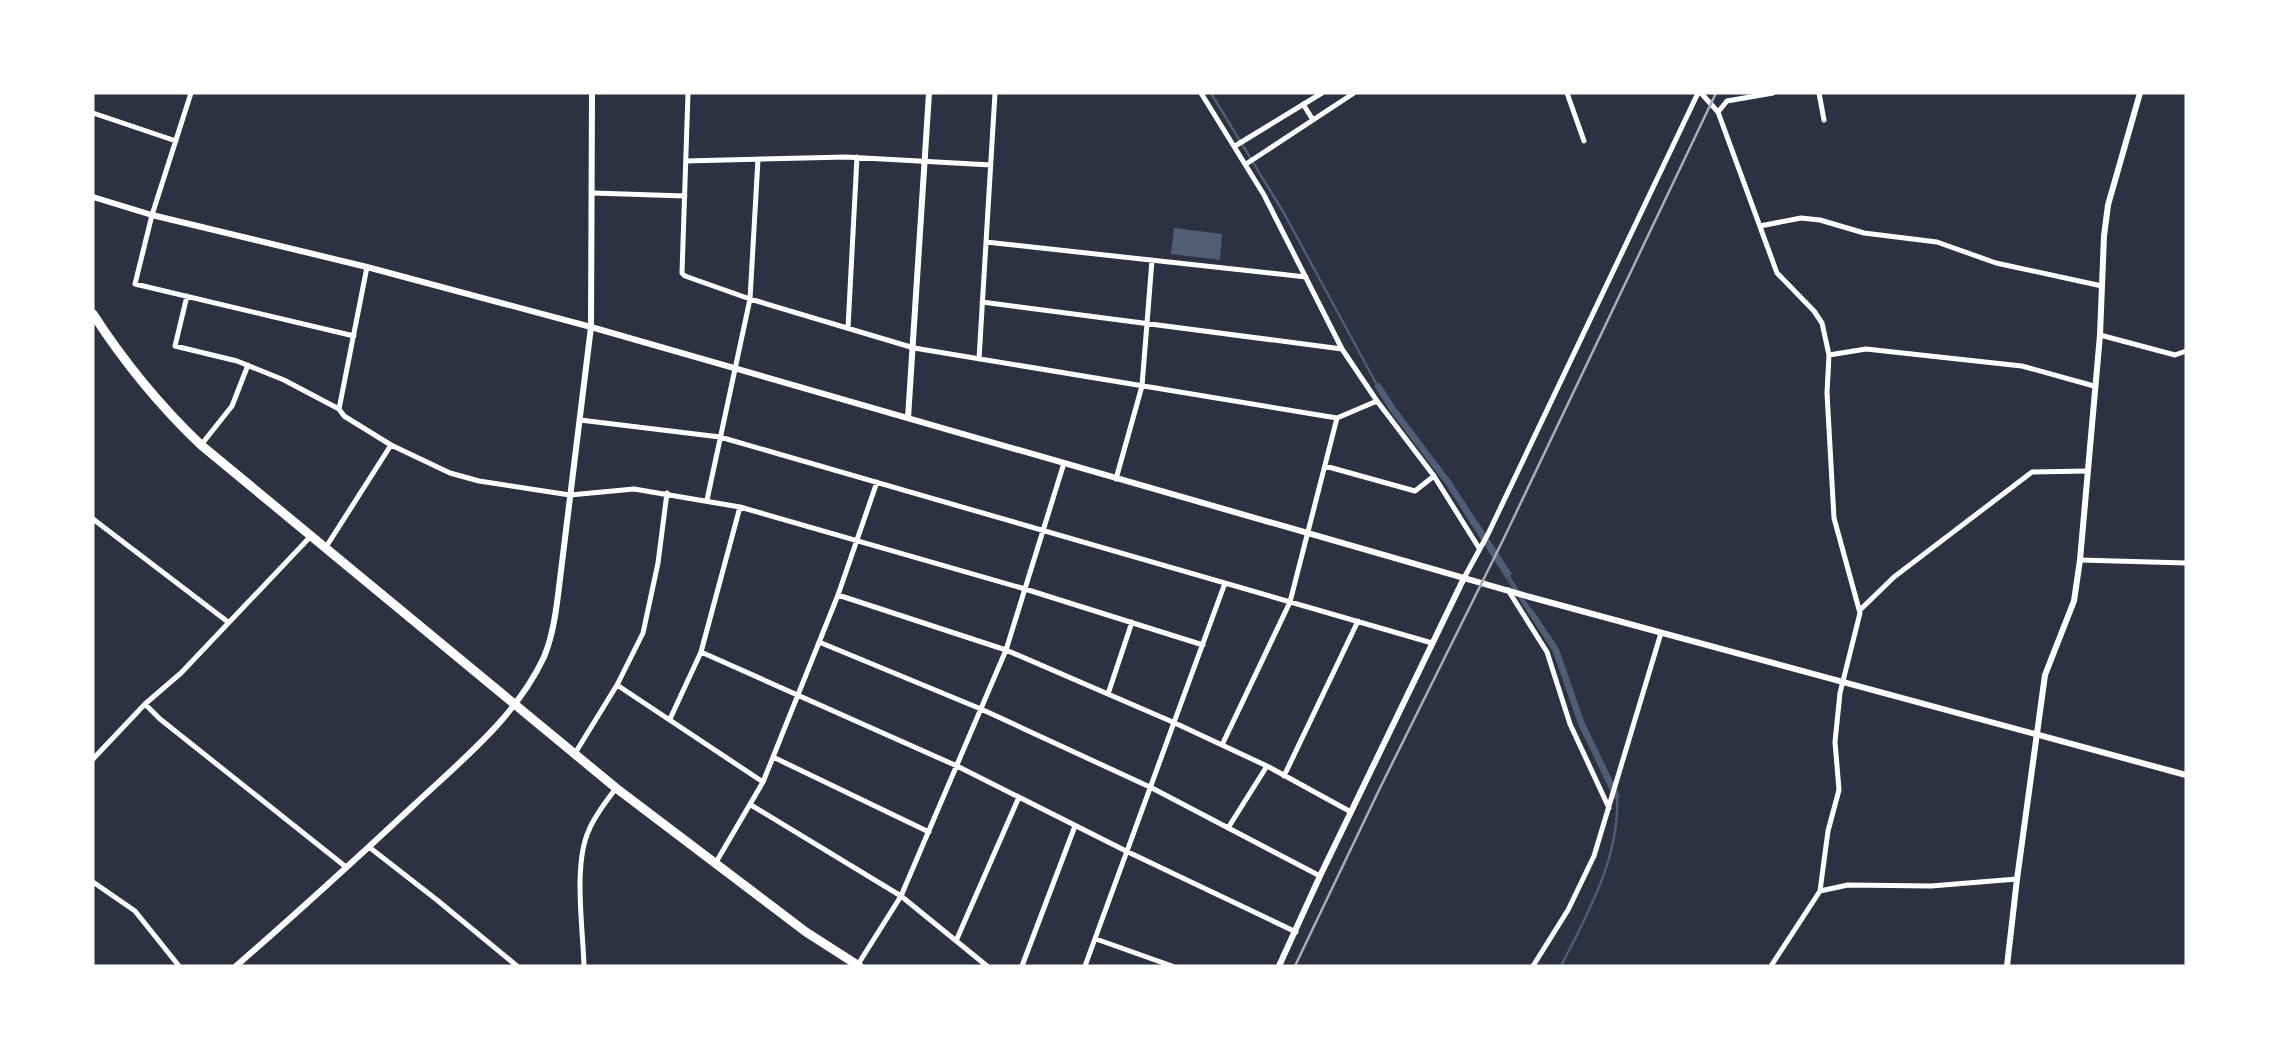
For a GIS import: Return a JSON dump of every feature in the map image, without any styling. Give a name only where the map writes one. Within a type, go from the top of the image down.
[{"type":"highway","points":[[93,314],[131,370],[169,414],[201,445],[574,755],[806,932],[858,966]]},
{"type":"street","points":[[191,93],[152,215],[135,284],[354,336]]},
{"type":"street","points":[[236,966],[486,737],[520,699],[544,656],[554,618],[591,327],[592,93]]},
{"type":"street","points":[[688,93],[682,272],[685,276],[750,299],[914,348],[1336,418],[1377,401]]},
{"type":"street","points":[[908,418],[929,93]]},
{"type":"street","points":[[979,359],[995,93]]},
{"type":"street","points":[[1201,93],[1246,164],[1342,349],[1481,545]]},
{"type":"street","points":[[1235,146],[1322,93]]},
{"type":"street","points":[[1246,164],[1354,93]]},
{"type":"street","points":[[1567,93],[1584,141]]},
{"type":"street","points":[[1279,966],[1699,93],[1718,113],[1777,273],[1822,323],[1829,355],[1827,393],[1834,518],[1860,610],[1843,682],[1835,742],[1839,790],[1828,831],[1820,891],[1771,966]]},
{"type":"street","points":[[1718,113],[1727,101],[1770,93]]},
{"type":"street","points":[[1819,93],[1824,120]]},
{"type":"street","points":[[2007,966],[2045,675],[2074,601],[2080,560],[2100,335],[2108,205],[2140,93]]},
{"type":"street","points":[[1303,104],[1312,120]]},
{"type":"street","points":[[93,113],[176,141]]},
{"type":"street","points":[[686,160],[857,157],[991,165]]},
{"type":"street","points":[[848,328],[857,157]]},
{"type":"street","points":[[707,500],[750,299],[758,159]]},
{"type":"street","points":[[593,193],[685,196]]},
{"type":"street","points":[[93,197],[152,215],[367,267],[591,327],[1530,597],[2186,775]]},
{"type":"street","points":[[1760,226],[1801,218],[1820,220],[1864,233],[1937,242],[1996,263],[2102,286]]},
{"type":"street","points":[[986,242],[1306,277]]},
{"type":"street","points":[[1116,478],[1142,386],[1152,260]]},
{"type":"street","points":[[339,409],[367,267]]},
{"type":"street","points":[[187,296],[175,346],[248,365],[284,380],[339,409],[344,416],[391,445],[450,473],[478,481],[570,495],[634,489],[740,507],[1026,589],[1203,645]]},
{"type":"street","points":[[982,302],[1342,349]]},
{"type":"street","points":[[2100,335],[2175,355],[2186,351]]},
{"type":"street","points":[[1829,355],[1866,349],[2022,366],[2094,386]]},
{"type":"street","points":[[201,445],[232,407],[248,365]]},
{"type":"street","points":[[1222,745],[1290,602],[1336,418]]},
{"type":"street","points":[[580,420],[720,437],[1433,643]]},
{"type":"street","points":[[326,547],[391,445]]},
{"type":"street","points":[[858,966],[901,896],[1006,650],[1064,463]]},
{"type":"street","points":[[1325,466],[1415,491],[1434,476]]},
{"type":"street","points":[[1860,610],[1894,577],[2032,472],[2087,471]]},
{"type":"street","points":[[715,864],[763,782],[838,595],[877,482]]},
{"type":"street","points":[[574,755],[617,685],[643,633],[658,563],[667,493]]},
{"type":"street","points":[[670,719],[701,652],[740,507]]},
{"type":"street","points":[[93,519],[228,622]]},
{"type":"street","points":[[93,759],[145,704],[181,673],[311,536]]},
{"type":"street","points":[[2080,560],[2186,563]]},
{"type":"street","points":[[1085,966],[1225,583]]},
{"type":"street","points":[[1511,591],[1547,652],[1570,724],[1609,808]]},
{"type":"street","points":[[838,595],[1006,650],[1267,766],[1351,812]]},
{"type":"street","points":[[1284,776],[1358,621]]},
{"type":"street","points":[[1108,694],[1132,622]]},
{"type":"street","points":[[1533,966],[1568,910],[1589,867],[1617,783],[1661,632]]},
{"type":"street","points":[[819,642],[981,709],[1152,788],[1320,876]]},
{"type":"street","points":[[701,652],[957,766],[1296,932]]},
{"type":"street","points":[[617,685],[763,782]]},
{"type":"street","points":[[145,704],[160,719],[346,867]]},
{"type":"street","points":[[773,757],[929,832]]},
{"type":"street","points":[[1228,828],[1267,766]]},
{"type":"street","points":[[584,966],[580,864],[583,845],[596,817],[616,788]]},
{"type":"street","points":[[956,941],[1018,797]]},
{"type":"street","points":[[751,805],[901,896],[987,966]]},
{"type":"street","points":[[1022,966],[1076,825]]},
{"type":"street","points":[[369,847],[517,966]]},
{"type":"street","points":[[1820,891],[1848,885],[1931,886],[2017,879]]},
{"type":"street","points":[[93,882],[135,911],[179,966]]},
{"type":"street","points":[[1096,939],[1172,966]]},
{"type":"water","points":[[1174,228],[1222,234],[1220,260],[1171,254]]},
{"type":"water","points":[[1380,383],[1451,481],[1512,574],[1507,578],[1559,649],[1584,721],[1620,796],[1614,799],[1578,724],[1553,652],[1446,485],[1390,411],[1374,386]]},
{"type":"waterway","points":[[1211,93],[1285,215],[1377,385]]},
{"type":"waterway","points":[[1508,575],[1519,593]]},
{"type":"waterway","points":[[1561,966],[1600,885],[1613,842],[1617,797]]},
{"type":"railway","points":[[1295,966],[1504,538],[1716,93]]}]
